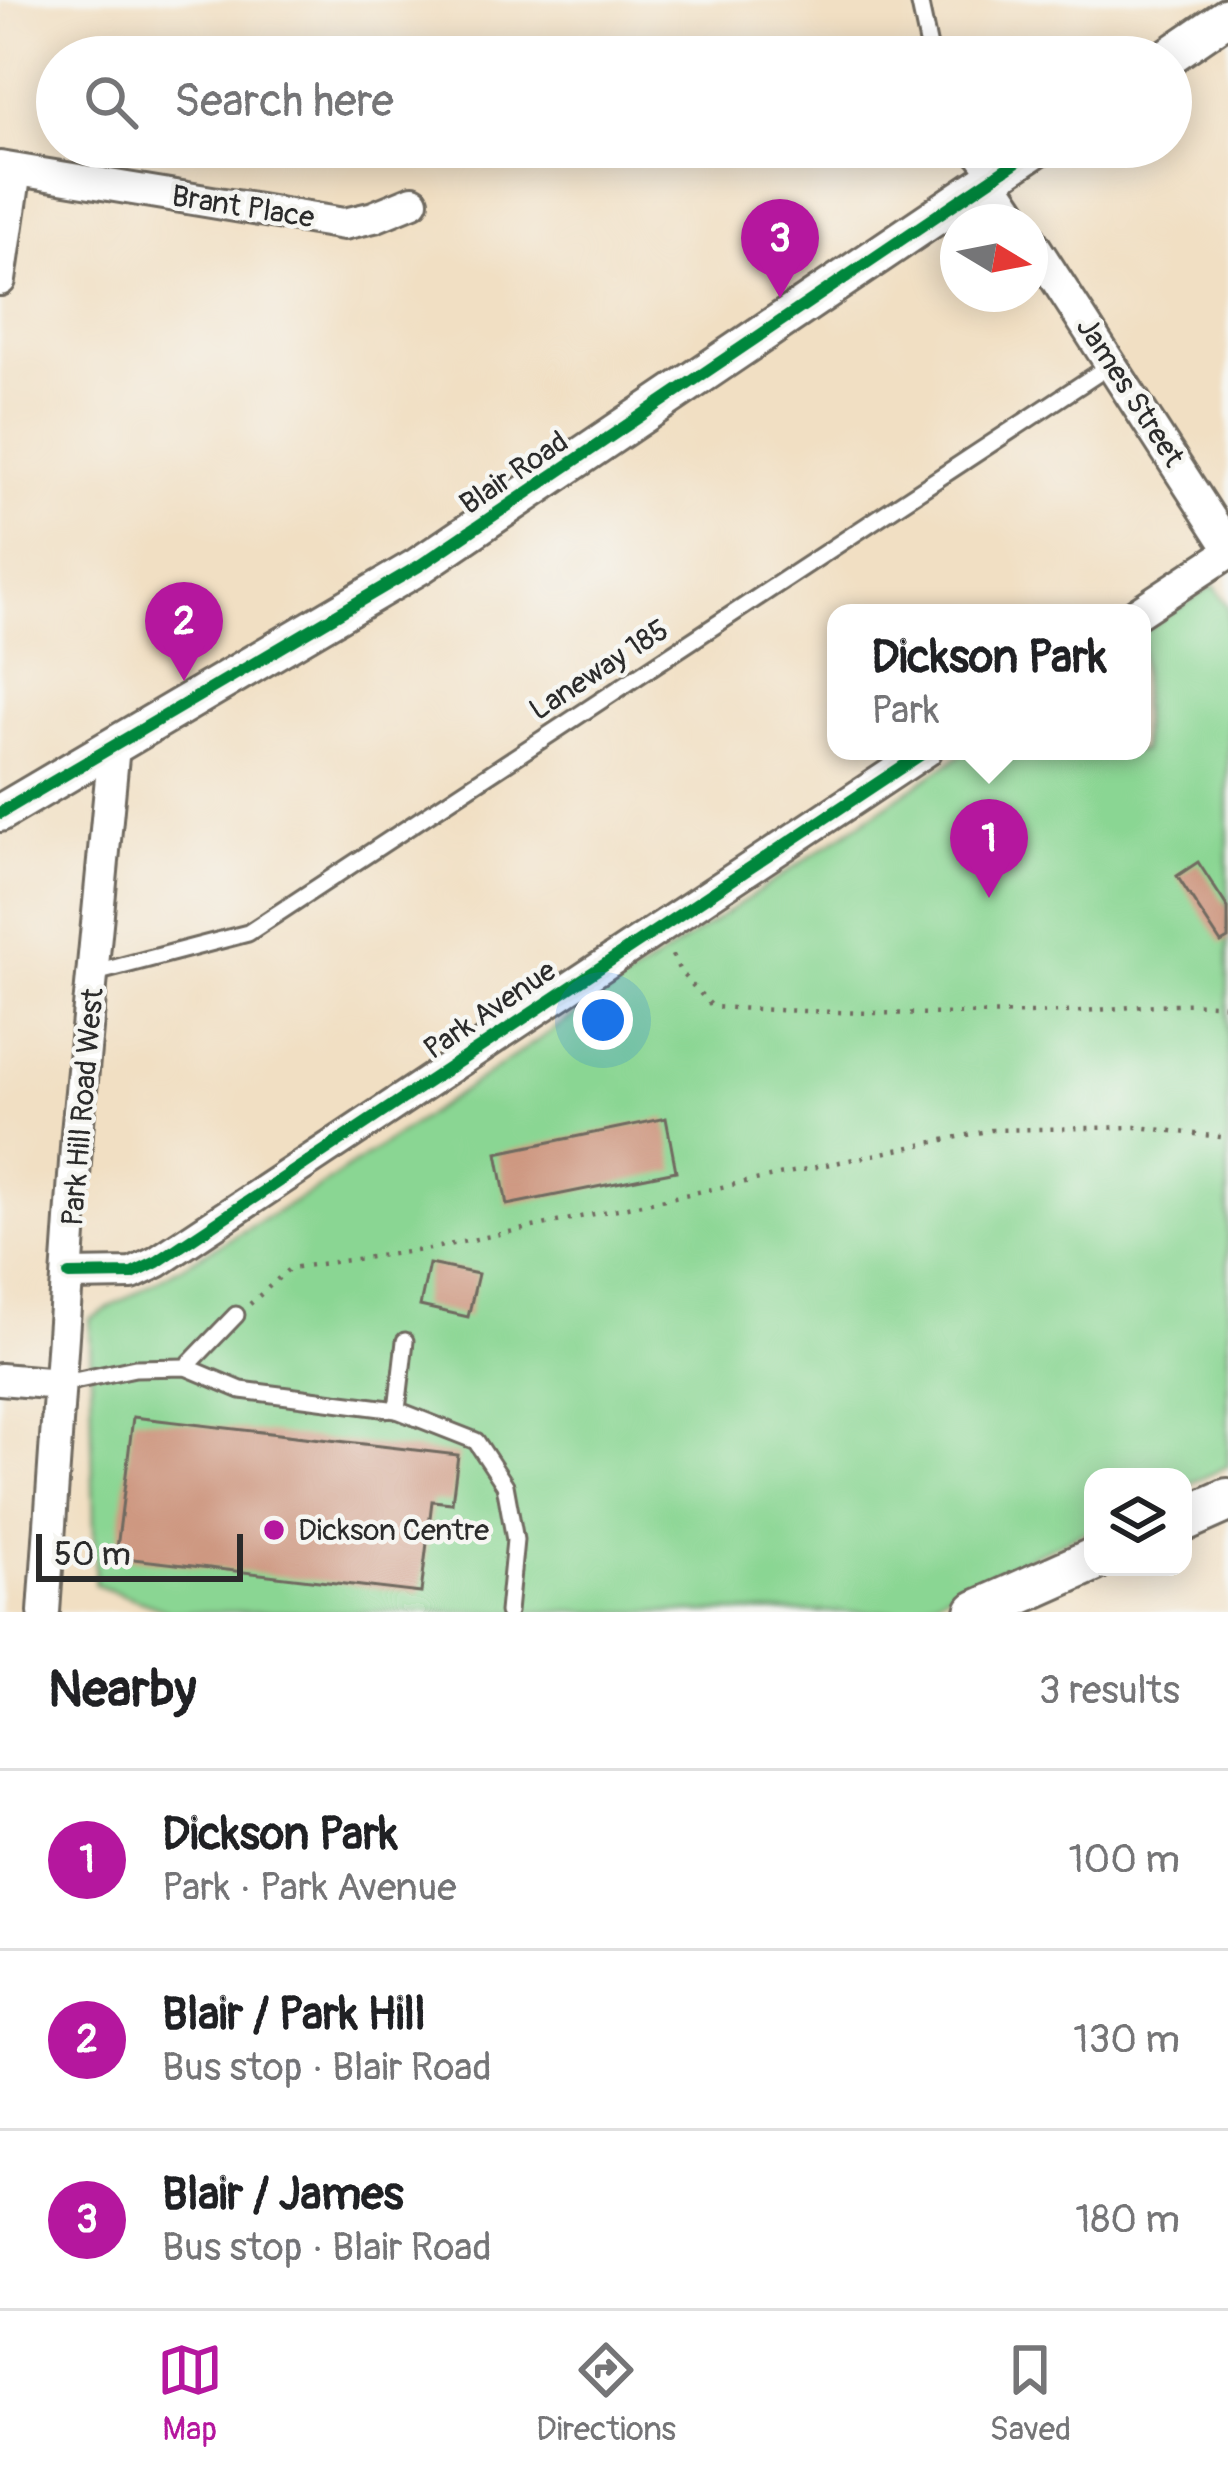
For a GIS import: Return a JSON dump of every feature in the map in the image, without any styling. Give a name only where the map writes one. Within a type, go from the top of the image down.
[{"type":"main road","points":[[1192,1516],[1228,1500]]},
{"type":"main road","points":[[977,1612],[1084,1564]]},
{"type":"street","points":[[1192,41],[1228,16]]},
{"type":"street","name":"Blair Road","points":[[0,813],[419,566],[1007,168]]},
{"type":"street","points":[[0,280],[8,169]]},
{"type":"street","name":"Brant Place","points":[[8,169],[344,224],[412,201]]},
{"type":"street","points":[[991,179],[1007,204]]},
{"type":"street","name":"James Street","points":[[1048,266],[1228,550]]},
{"type":"street","points":[[1150,604],[1228,550]]},
{"type":"street","name":"Park Hill Road West","points":[[44,1612],[77,1133],[113,746]]},
{"type":"street","name":"Park Avenue","points":[[69,1275],[132,1274],[157,1262],[912,760]]},
{"type":"street","points":[[0,1379],[60,1384]]},
{"type":"lane","points":[[919,0],[927,36]]},
{"type":"lane","points":[[983,168],[991,179]]},
{"type":"lane","name":"Laneway 185","points":[[95,973],[248,933],[1112,364]]},
{"type":"lane","points":[[187,1367],[236,1316]]},
{"type":"lane","points":[[397,1410],[405,1341]]},
{"type":"lane","points":[[60,1384],[135,1368],[187,1367],[241,1390],[397,1410],[476,1441],[506,1485],[515,1540],[508,1612]]},
{"type":"path","points":[[657,928],[681,973],[713,1006],[856,1015],[1066,1012],[1189,1002],[1228,1005]]},
{"type":"path","points":[[236,1316],[290,1268],[429,1249],[991,1130],[1138,1127],[1228,1138]]},
{"type":"green space","points":[[1214,585],[1228,607],[1228,1466],[1192,1483],[1192,1468],[1084,1468],[1084,1532],[905,1612],[172,1612],[95,1585],[90,1319],[317,1189],[954,760],[1151,760],[1151,627]]},
{"type":"building","points":[[1198,862],[1228,908],[1228,939],[1221,943],[1177,876]]},
{"type":"building","points":[[666,1118],[676,1171],[507,1205],[497,1153]]},
{"type":"building","points":[[429,1264],[478,1274],[468,1317],[420,1306]]},
{"type":"building","name":"Dickson Centre","points":[[133,1417],[458,1455],[452,1503],[432,1501],[421,1593],[116,1557]]},
{"type":"cycle path","points":[[0,813],[419,566],[1007,168]]},
{"type":"cycle path","points":[[69,1275],[132,1274],[157,1262],[912,760]]},
{"type":"place","name":"Blair / James","points":[[780,298]]},
{"type":"place","name":"Blair / Park Hill","points":[[184,681]]},
{"type":"place","name":"Dickson Park","points":[[989,898]]},
{"type":"place","name":"Dickson Centre","points":[[274,1530]]}]
